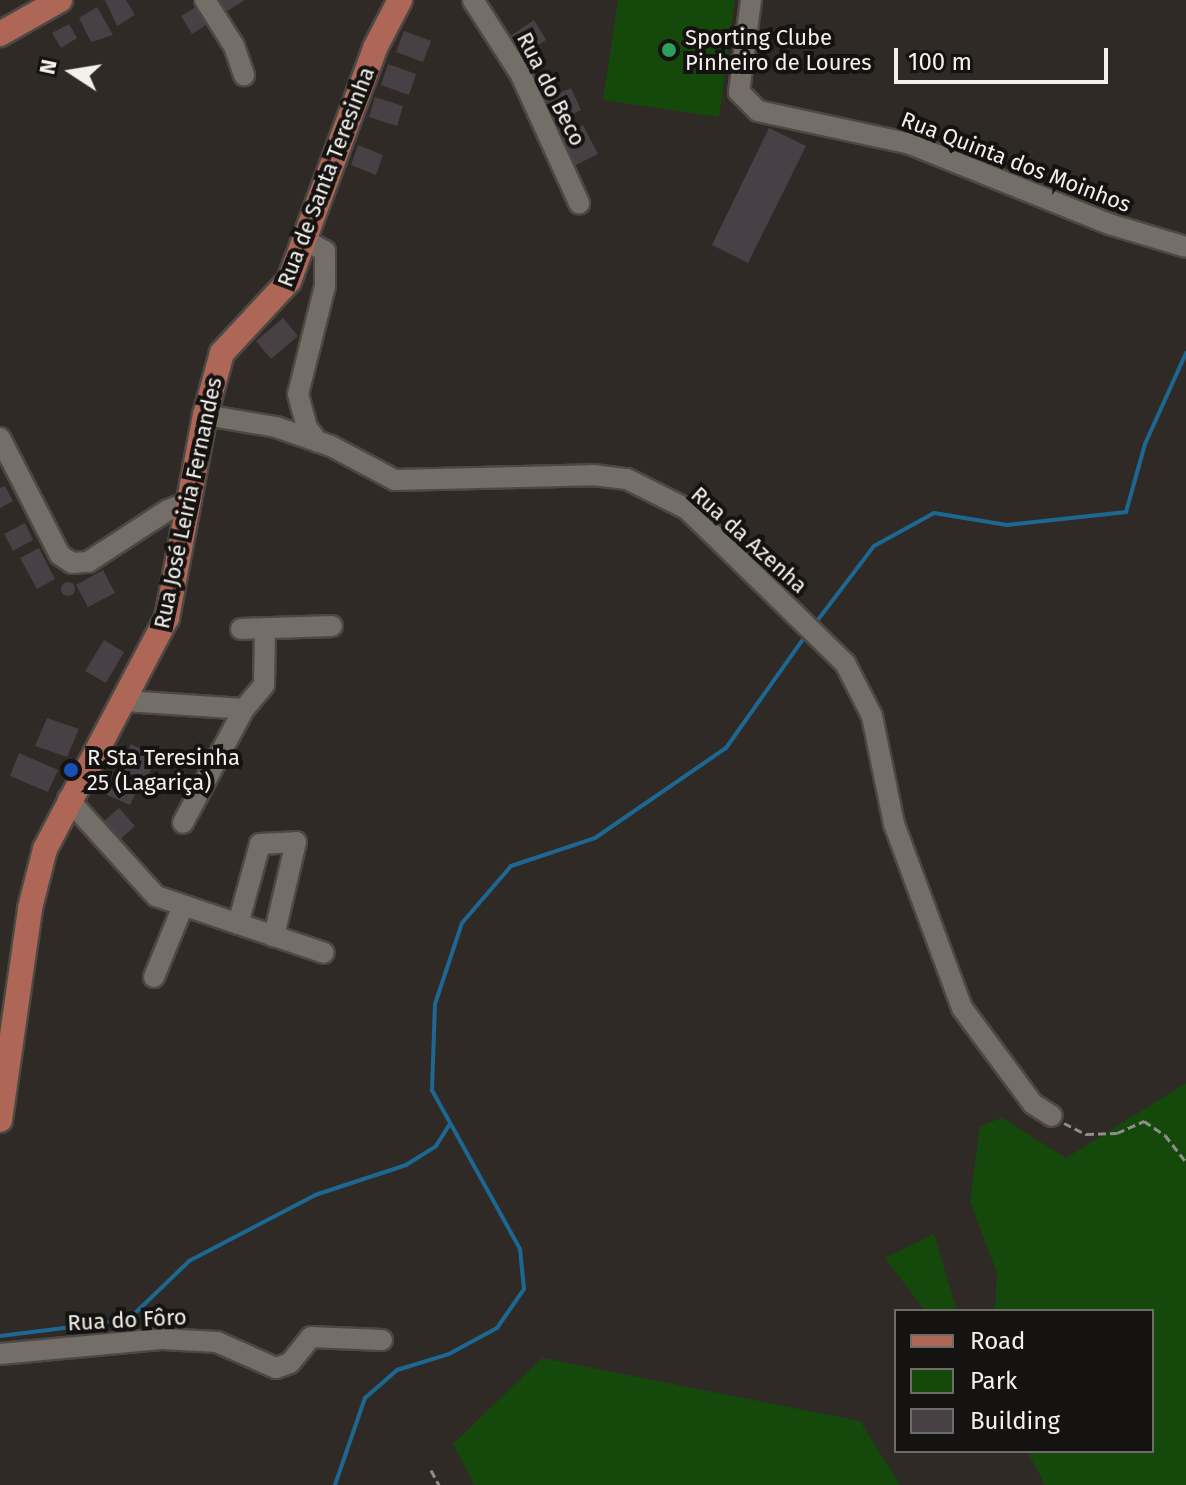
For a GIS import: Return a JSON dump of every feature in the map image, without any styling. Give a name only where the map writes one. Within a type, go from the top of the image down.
[{"type":"main road","points":[[0,34],[60,0]]},
{"type":"main road","name":"Rua de Santa Teresinha","points":[[233,338],[280,296],[305,240],[375,48],[400,0]]},
{"type":"main road","name":"Rua José Leiria Fernandes","points":[[0,1120],[36,875],[68,799],[125,701],[167,618],[205,415],[222,353],[233,338]]},
{"type":"street","points":[[205,0],[234,46],[244,75]]},
{"type":"street","name":"Rua do Beco","points":[[473,0],[521,75],[579,203]]},
{"type":"street","name":"Rua Quinta dos Moinhos","points":[[751,0],[739,92],[758,111],[910,144],[1109,224],[1186,247]]},
{"type":"street","points":[[305,240],[325,251],[325,286],[298,394],[307,428],[318,442]]},
{"type":"street","name":"Rua da Azenha","points":[[205,415],[276,427],[318,442],[395,480],[593,475],[627,479],[687,509],[845,663],[872,716],[894,824],[942,964],[962,1008],[1033,1104],[1052,1116]]},
{"type":"street","points":[[0,438],[60,555],[72,563],[88,562],[168,510],[189,502]]},
{"type":"street","points":[[241,629],[332,626]]},
{"type":"street","points":[[183,823],[244,709],[264,685],[265,628]]},
{"type":"street","points":[[125,701],[244,709]]},
{"type":"street","points":[[68,799],[156,896],[324,953]]},
{"type":"street","points":[[238,924],[260,844],[296,842],[274,936]]},
{"type":"street","points":[[154,977],[183,906]]},
{"type":"street","name":"Rua do Fôro","points":[[0,1354],[163,1339],[217,1342],[276,1368],[290,1363],[311,1337],[382,1340]]},
{"type":"path","points":[[1052,1116],[1086,1134],[1117,1133],[1144,1121],[1165,1135],[1186,1162]]},
{"type":"path","points":[[431,1470],[439,1485]]},
{"type":"green space","name":"Sporting Clube Pinheiro de Loures","points":[[618,0],[735,0],[719,117],[603,100]]},
{"type":"green space","points":[[1186,1083],[1186,1485],[1045,1485],[1028,1453],[1154,1453],[1154,1309],[995,1309],[997,1273],[970,1201],[980,1126],[1002,1118],[1066,1158]]},
{"type":"green space","points":[[934,1234],[956,1309],[923,1309],[885,1258]]},
{"type":"green space","points":[[542,1358],[860,1421],[900,1485],[474,1485],[453,1444]]},
{"type":"building","points":[[105,0],[126,0],[135,15],[117,26]]},
{"type":"building","points":[[212,0],[245,0],[221,15]]},
{"type":"building","points":[[201,4],[212,21],[192,34],[181,16]]},
{"type":"building","points":[[97,7],[113,35],[91,42],[79,18]]},
{"type":"building","points":[[534,20],[546,40],[521,56],[509,37]]},
{"type":"building","points":[[69,24],[77,38],[61,48],[52,33]]},
{"type":"building","points":[[404,31],[431,41],[423,62],[396,52]]},
{"type":"building","points":[[388,64],[416,74],[409,95],[381,85]]},
{"type":"building","points":[[571,88],[581,110],[556,121],[546,99]]},
{"type":"building","points":[[375,97],[403,106],[397,126],[369,117]]},
{"type":"building","points":[[583,125],[598,154],[574,166],[560,137]]},
{"type":"building","points":[[769,128],[806,146],[748,263],[712,245]]},
{"type":"building","points":[[358,145],[383,155],[376,175],[351,165]]},
{"type":"building","points":[[283,318],[298,336],[271,359],[256,341]]},
{"type":"building","points":[[5,486],[13,501],[0,508],[0,488]]},
{"type":"building","points":[[25,523],[33,540],[13,551],[4,534]]},
{"type":"building","points":[[39,548],[55,579],[37,589],[20,558]]},
{"type":"building","points":[[103,570],[115,593],[88,607],[76,585]]},
{"type":"building","points":[[68,582],[75,589],[68,596],[61,589]]},
{"type":"building","points":[[104,640],[124,652],[106,683],[85,671]]},
{"type":"building","points":[[47,718],[79,729],[67,757],[35,746]]},
{"type":"building","points":[[131,744],[157,758],[145,781],[119,768]]},
{"type":"building","points":[[19,753],[58,770],[48,792],[10,776]]},
{"type":"building","points":[[115,776],[139,786],[130,805],[107,795]]},
{"type":"building","points":[[119,808],[135,826],[115,844],[99,826]]},
{"type":"waterway","points":[[814,625],[874,546],[934,513],[1007,525],[1126,512],[1145,444],[1186,353]]},
{"type":"waterway","points":[[335,1485],[365,1398],[397,1370],[449,1354],[497,1328],[524,1289],[520,1249],[432,1090],[435,1004],[462,923],[511,866],[595,838],[726,748],[806,635]]},
{"type":"waterway","points":[[0,1336],[128,1320],[189,1261],[315,1195],[406,1165],[436,1146],[450,1124]]},
{"type":"place","name":"Sporting Clube Pinheiro de Loures","points":[[669,50]]},
{"type":"place","name":"R Sta Teresinha 25 (Lagariça)","points":[[71,770]]}]
